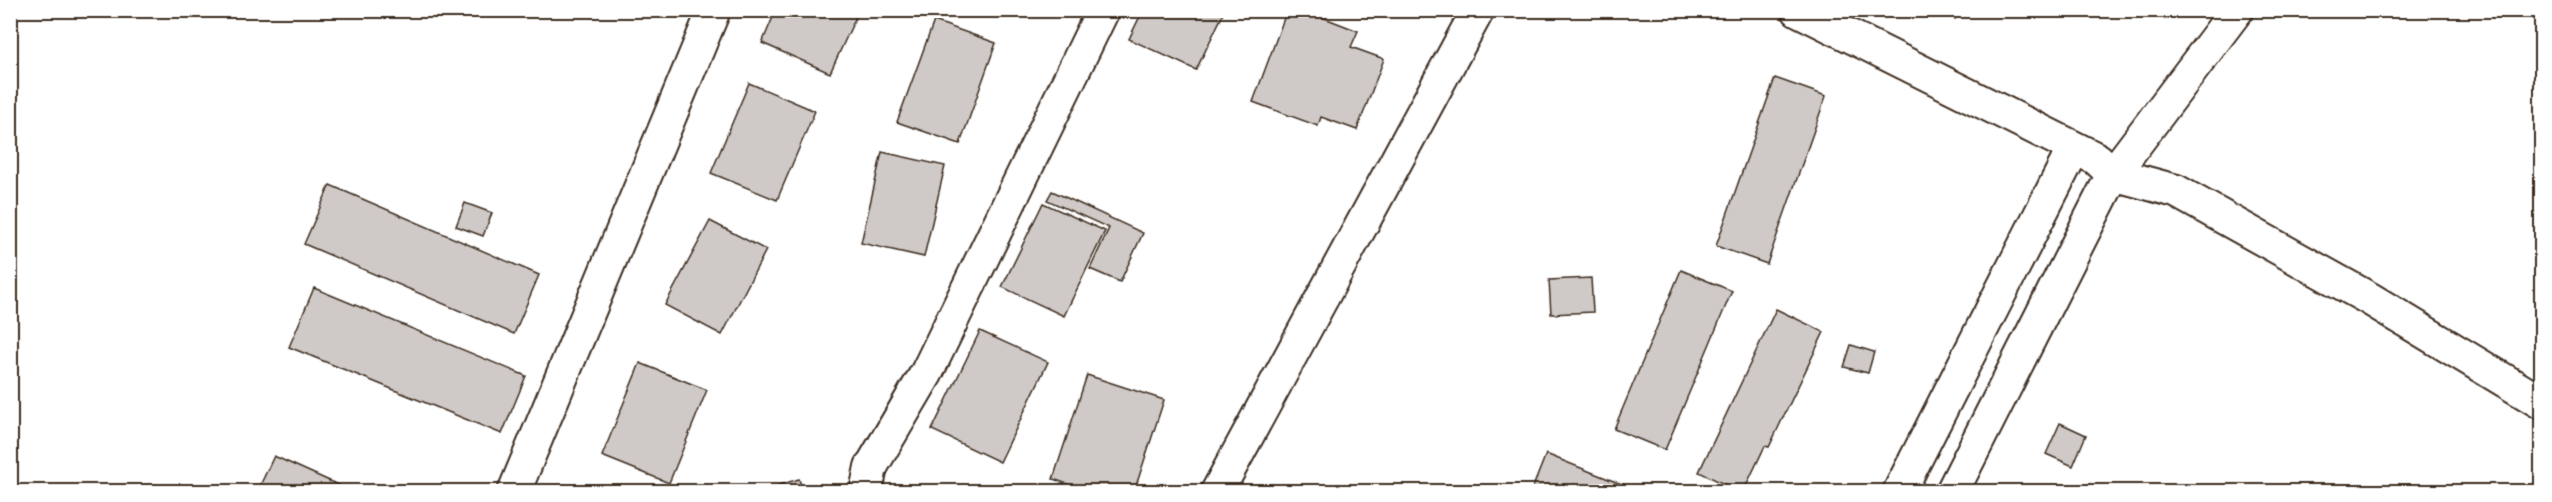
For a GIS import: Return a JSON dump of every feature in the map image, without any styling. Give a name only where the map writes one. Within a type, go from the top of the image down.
[{"type":"street","points":[[514,492],[714,10]]},
{"type":"street","points":[[866,492],[871,467],[927,372],[1102,10]]},
{"type":"street","points":[[1217,492],[1478,10]]},
{"type":"street","points":[[1798,10],[2097,159],[2114,174],[2176,191],[2370,299],[2541,403]]},
{"type":"street","points":[[1952,492],[2114,174],[2238,10]]},
{"type":"street","points":[[1912,487],[2074,148]]},
{"type":"building","points":[[776,10],[859,10],[830,73],[762,43]]},
{"type":"building","points":[[1143,10],[1225,10],[1196,70],[1129,39]]},
{"type":"building","points":[[1287,10],[1304,10],[1358,31],[1351,47],[1384,59],[1357,130],[1321,117],[1318,126],[1253,102]]},
{"type":"building","points":[[1933,10],[1958,10],[1955,19]]},
{"type":"building","points":[[934,21],[996,43],[960,144],[897,122]]},
{"type":"building","points":[[1775,78],[1826,96],[1767,264],[1716,246]]},
{"type":"building","points":[[749,83],[815,111],[777,200],[711,173]]},
{"type":"building","points":[[882,152],[945,166],[924,257],[861,243]]},
{"type":"building","points":[[330,185],[539,275],[514,334],[304,244]]},
{"type":"building","points":[[1052,191],[1143,233],[1120,282],[1090,269],[1109,228],[1047,200]]},
{"type":"building","points":[[465,203],[492,213],[483,236],[456,226]]},
{"type":"building","points":[[1043,203],[1105,231],[1064,316],[1002,287]]},
{"type":"building","points":[[710,221],[766,250],[722,335],[665,305]]},
{"type":"building","points":[[1681,270],[1732,291],[1665,450],[1614,429]]},
{"type":"building","points":[[1591,278],[1593,312],[1551,314],[1549,280]]},
{"type":"building","points":[[314,288],[526,376],[502,434],[289,347]]},
{"type":"building","points":[[1776,309],[1824,332],[1769,447],[1765,446],[1741,492],[1699,472]]},
{"type":"building","points":[[980,331],[1048,362],[1000,462],[932,430]]},
{"type":"building","points":[[1851,345],[1874,352],[1868,373],[1844,367]]},
{"type":"building","points":[[640,363],[707,390],[669,483],[602,456]]},
{"type":"building","points":[[1087,375],[1164,400],[1134,492],[1091,492],[1053,479]]},
{"type":"building","points":[[2060,423],[2086,435],[2073,466],[2046,454]]},
{"type":"building","points":[[1546,454],[1641,492],[1531,492]]},
{"type":"building","points":[[274,456],[354,492],[257,492]]},
{"type":"building","points":[[799,479],[803,492],[757,492]]}]
